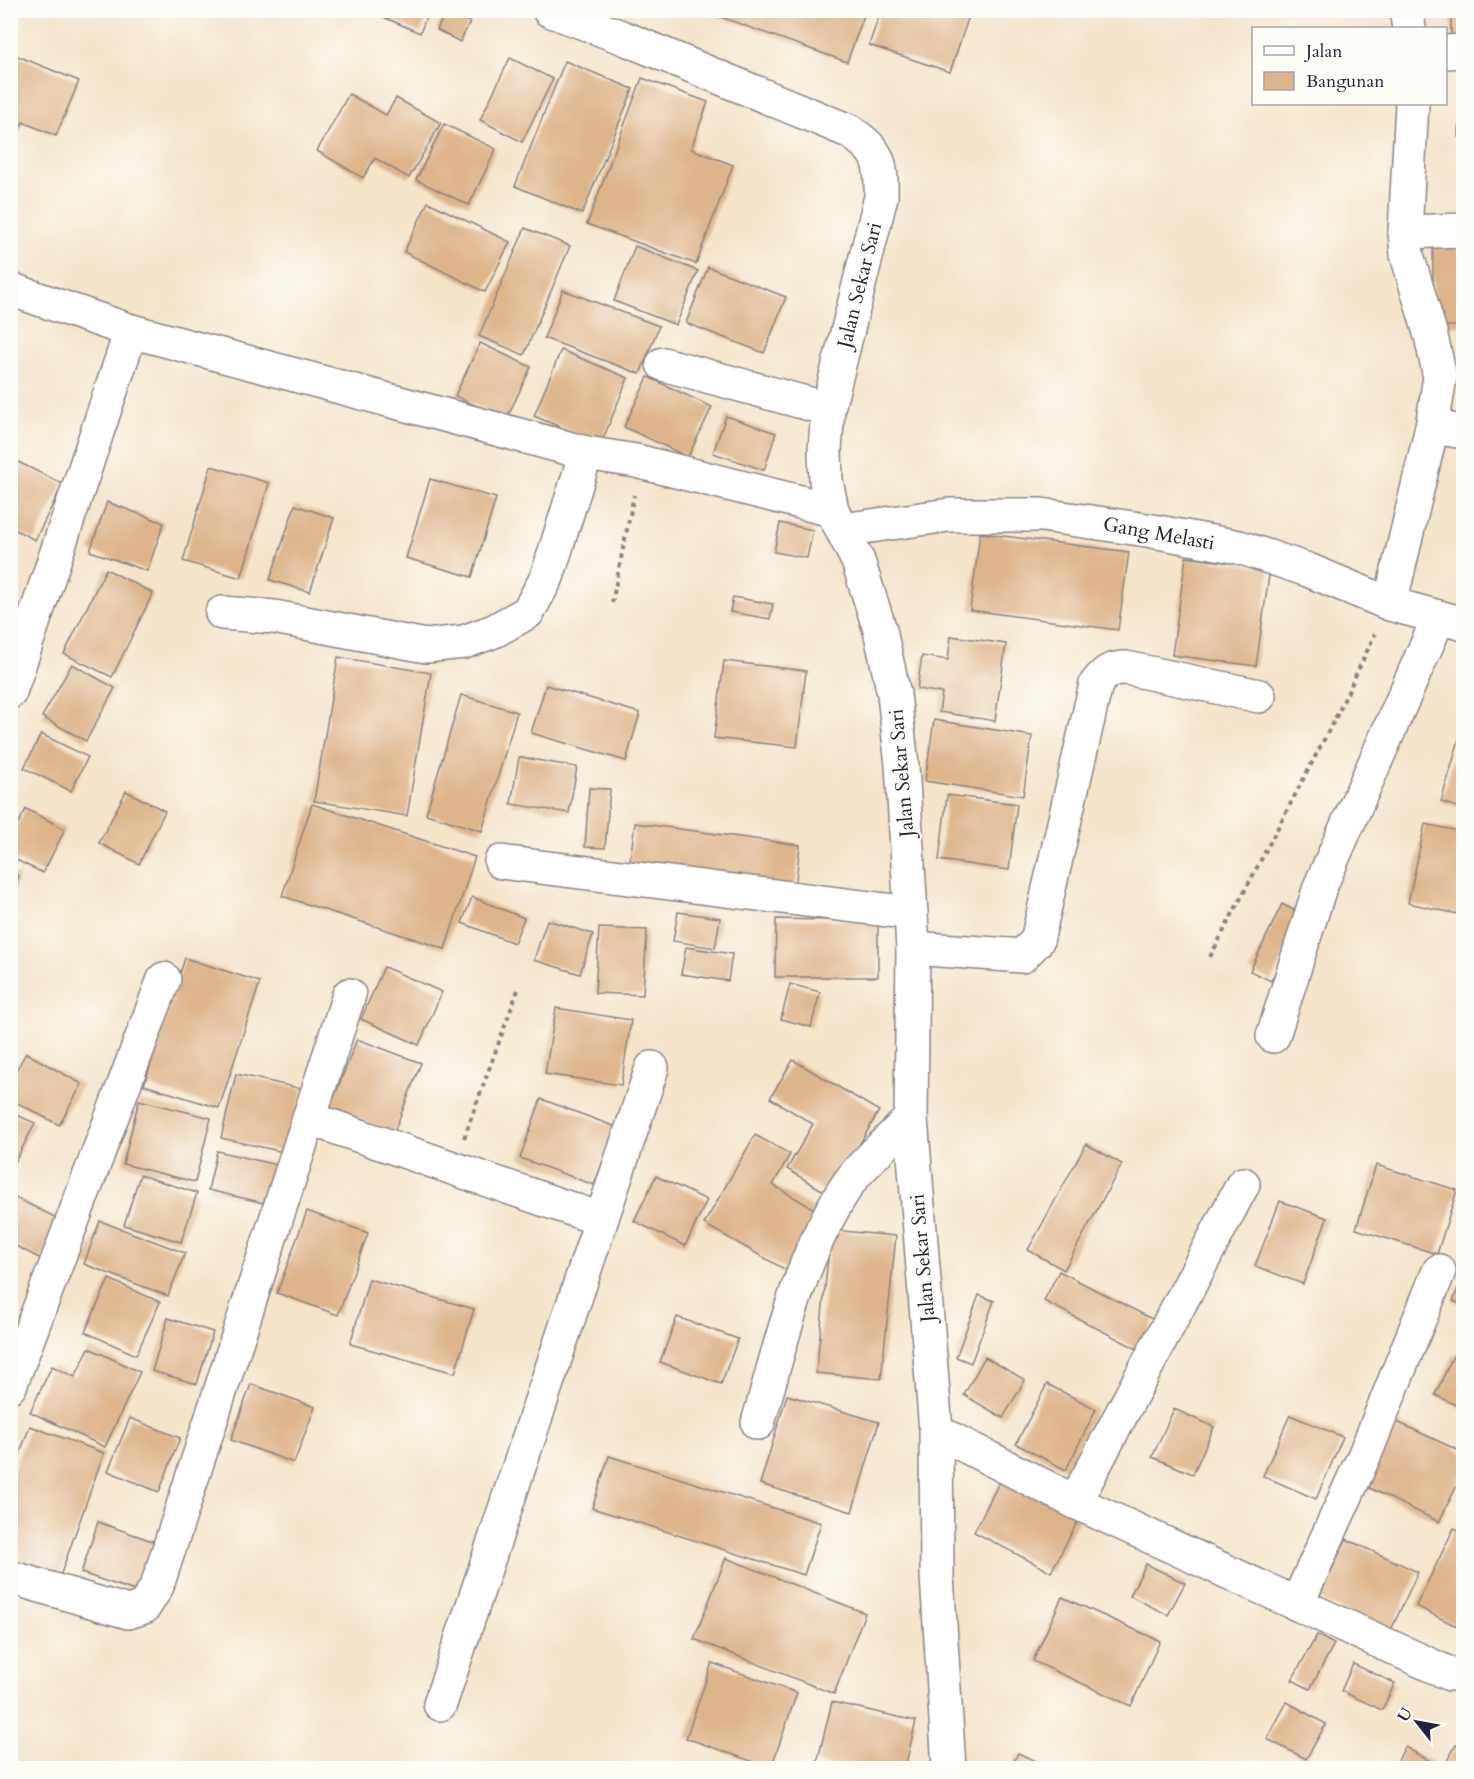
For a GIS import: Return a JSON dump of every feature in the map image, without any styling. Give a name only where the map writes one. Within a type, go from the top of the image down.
[{"type":"street","name":"Jalan Sekar Sari","points":[[549,10],[624,38],[838,126],[872,146],[881,169],[881,197],[828,409],[825,450],[826,481],[837,520],[858,561],[870,600],[894,694],[902,765],[912,948],[911,1118],[936,1431],[937,1576],[949,1768]]},
{"type":"street","points":[[1406,10],[1409,27]]},
{"type":"street","points":[[1447,51],[1464,51]]},
{"type":"street","points":[[1390,604],[1448,429],[1431,336],[1407,255],[1405,232],[1412,105]]},
{"type":"street","points":[[1405,232],[1464,230]]},
{"type":"street","points":[[10,289],[131,331],[586,453],[636,461],[837,520]]},
{"type":"street","points":[[10,692],[131,331]]},
{"type":"street","points":[[663,364],[828,409]]},
{"type":"street","points":[[222,613],[274,617],[426,646],[464,642],[494,631],[528,612],[547,577],[586,453]]},
{"type":"street","name":"Gang Melasti","points":[[837,520],[949,515],[1042,515],[1148,530],[1239,547],[1308,570],[1390,604],[1451,621]]},
{"type":"street","points":[[1273,1036],[1320,887],[1451,621]]},
{"type":"street","points":[[912,948],[1022,956],[1037,940],[1096,684],[1104,673],[1115,668],[1126,668],[1259,696]]},
{"type":"street","points":[[501,862],[911,914]]},
{"type":"street","points":[[10,1386],[164,979]]},
{"type":"street","points":[[10,1577],[128,1612],[144,1607],[158,1586],[311,1119],[349,995]]},
{"type":"street","points":[[440,1704],[652,1068]]},
{"type":"street","points":[[758,1423],[798,1286],[816,1237],[850,1182],[911,1118]]},
{"type":"street","points":[[311,1119],[600,1219]]},
{"type":"street","points":[[1075,1502],[1243,1184]]},
{"type":"street","points":[[1297,1604],[1365,1454],[1439,1270]]},
{"type":"street","points":[[936,1431],[1075,1502],[1450,1674]]},
{"type":"path","points":[[612,603],[634,495],[636,461]]},
{"type":"path","points":[[1210,957],[1338,713],[1390,604]]},
{"type":"path","points":[[453,1169],[519,987]]},
{"type":"building","points":[[367,10],[429,10],[420,33]]},
{"type":"building","points":[[446,10],[470,22],[460,42],[437,30]]},
{"type":"building","points":[[701,10],[866,10],[847,62]]},
{"type":"building","points":[[881,10],[971,10],[950,72],[869,45]]},
{"type":"building","points":[[1451,10],[1464,10],[1464,40],[1451,40]]},
{"type":"building","points":[[10,53],[79,81],[56,136],[23,122],[11,151]]},
{"type":"building","points":[[510,58],[553,79],[522,142],[480,120]]},
{"type":"building","points":[[565,61],[633,89],[582,214],[515,186]]},
{"type":"building","points":[[1461,66],[1464,66],[1464,137],[1459,137]]},
{"type":"building","points":[[642,78],[708,102],[691,149],[733,165],[696,264],[587,224]]},
{"type":"building","points":[[349,94],[386,115],[396,98],[441,123],[409,178],[375,158],[363,178],[317,151]]},
{"type":"building","points":[[444,124],[496,149],[469,205],[416,180]]},
{"type":"building","points":[[428,202],[510,242],[485,292],[404,252]]},
{"type":"building","points":[[525,228],[570,246],[524,355],[479,336]]},
{"type":"building","points":[[635,246],[698,271],[676,325],[614,301]]},
{"type":"building","points":[[1433,246],[1464,246],[1464,326],[1433,326]]},
{"type":"building","points":[[708,267],[786,297],[764,353],[686,323]]},
{"type":"building","points":[[563,290],[659,326],[640,374],[544,338]]},
{"type":"building","points":[[480,343],[531,367],[506,420],[455,396]]},
{"type":"building","points":[[561,350],[628,378],[601,444],[534,416]]},
{"type":"building","points":[[648,377],[712,407],[688,457],[624,427]]},
{"type":"building","points":[[726,416],[776,433],[764,470],[713,453]]},
{"type":"building","points":[[10,458],[63,484],[35,540],[10,527]]},
{"type":"building","points":[[211,466],[269,483],[241,578],[183,561]]},
{"type":"building","points":[[430,479],[496,498],[472,577],[406,558]]},
{"type":"building","points":[[107,502],[164,523],[147,571],[90,551]]},
{"type":"building","points":[[295,505],[334,518],[310,592],[270,580]]},
{"type":"building","points":[[780,523],[813,530],[807,558],[774,552]]},
{"type":"building","points":[[980,533],[1129,552],[1118,630],[970,610]]},
{"type":"building","points":[[1186,557],[1270,568],[1256,666],[1172,655]]},
{"type":"building","points":[[106,569],[153,593],[112,677],[64,654]]},
{"type":"building","points":[[733,597],[773,604],[770,619],[730,612]]},
{"type":"building","points":[[951,636],[1006,644],[995,721],[939,712],[942,693],[917,689],[922,656],[948,660]]},
{"type":"building","points":[[338,657],[431,673],[407,816],[314,801]]},
{"type":"building","points":[[724,661],[806,671],[797,747],[714,738]]},
{"type":"building","points":[[72,664],[115,688],[86,741],[42,717]]},
{"type":"building","points":[[546,685],[640,713],[626,761],[531,733]]},
{"type":"building","points":[[461,695],[517,712],[482,831],[426,814]]},
{"type":"building","points":[[934,720],[1032,736],[1023,796],[925,781]]},
{"type":"building","points":[[1464,722],[1464,809],[1441,802]]},
{"type":"building","points":[[41,734],[88,757],[71,791],[24,768]]},
{"type":"building","points":[[519,757],[577,767],[569,813],[511,804]]},
{"type":"building","points":[[589,788],[610,789],[605,848],[585,847]]},
{"type":"building","points":[[126,791],[165,811],[139,864],[99,843]]},
{"type":"building","points":[[947,795],[1017,804],[1009,870],[939,860]]},
{"type":"building","points":[[312,804],[475,857],[445,949],[282,896]]},
{"type":"building","points":[[26,809],[65,829],[43,873],[10,857],[10,839]]},
{"type":"building","points":[[635,823],[800,845],[795,889],[629,868]]},
{"type":"building","points":[[1425,824],[1464,832],[1464,888],[1458,914],[1408,903]]},
{"type":"building","points":[[10,873],[19,876],[11,898],[10,898]]},
{"type":"building","points":[[472,897],[524,918],[514,943],[462,923]]},
{"type":"building","points":[[1282,904],[1303,915],[1271,981],[1250,971]]},
{"type":"building","points":[[678,912],[720,918],[715,948],[673,941]]},
{"type":"building","points":[[776,919],[878,921],[878,977],[775,977]]},
{"type":"building","points":[[547,920],[593,934],[580,974],[534,960]]},
{"type":"building","points":[[599,928],[647,930],[643,995],[595,993]]},
{"type":"building","points":[[686,947],[732,954],[728,981],[681,974]]},
{"type":"building","points":[[185,958],[260,982],[219,1108],[144,1085]]},
{"type":"building","points":[[384,967],[442,992],[419,1045],[361,1019]]},
{"type":"building","points":[[790,984],[820,992],[811,1027],[781,1019]]},
{"type":"building","points":[[556,1008],[631,1020],[621,1085],[545,1074]]},
{"type":"building","points":[[357,1039],[421,1063],[394,1132],[330,1108]]},
{"type":"building","points":[[26,1053],[82,1084],[59,1125],[10,1099],[10,1081]]},
{"type":"building","points":[[793,1060],[879,1111],[830,1195],[787,1169],[813,1124],[770,1098]]},
{"type":"building","points":[[236,1074],[303,1089],[288,1153],[221,1138]]},
{"type":"building","points":[[541,1099],[616,1127],[594,1185],[520,1158]]},
{"type":"building","points":[[139,1100],[211,1118],[195,1182],[123,1164]]},
{"type":"building","points":[[10,1112],[35,1123],[15,1162],[10,1160]]},
{"type":"building","points":[[755,1135],[790,1154],[773,1185],[819,1212],[786,1270],[704,1224]]},
{"type":"building","points":[[1086,1144],[1122,1164],[1064,1270],[1028,1250]]},
{"type":"building","points":[[217,1151],[277,1165],[268,1204],[208,1190]]},
{"type":"building","points":[[1376,1165],[1457,1190],[1437,1254],[1356,1229]]},
{"type":"building","points":[[140,1175],[197,1193],[181,1242],[124,1225]]},
{"type":"building","points":[[656,1176],[707,1200],[685,1246],[634,1221]]},
{"type":"building","points":[[10,1195],[61,1220],[41,1259],[10,1243]]},
{"type":"building","points":[[1280,1201],[1327,1218],[1303,1284],[1255,1266]]},
{"type":"building","points":[[307,1211],[368,1233],[338,1315],[277,1293]]},
{"type":"building","points":[[100,1221],[185,1253],[168,1296],[84,1264]]},
{"type":"building","points":[[831,1230],[896,1236],[881,1379],[816,1373]]},
{"type":"building","points":[[1059,1271],[1154,1320],[1139,1350],[1044,1301]]},
{"type":"building","points":[[1464,1274],[1464,1305],[1453,1301]]},
{"type":"building","points":[[109,1279],[160,1302],[136,1355],[85,1332]]},
{"type":"building","points":[[369,1279],[474,1309],[455,1373],[350,1344]]},
{"type":"building","points":[[979,1295],[994,1301],[971,1363],[956,1357]]},
{"type":"building","points":[[677,1317],[738,1339],[721,1384],[660,1362]]},
{"type":"building","points":[[168,1318],[213,1332],[197,1384],[152,1371]]},
{"type":"building","points":[[89,1348],[140,1372],[105,1447],[30,1412],[52,1366],[75,1377]]},
{"type":"building","points":[[1454,1354],[1464,1359],[1464,1409],[1435,1395]]},
{"type":"building","points":[[985,1357],[1025,1380],[1003,1418],[964,1395]]},
{"type":"building","points":[[251,1384],[315,1407],[294,1463],[231,1440]]},
{"type":"building","points":[[1047,1384],[1096,1409],[1066,1470],[1016,1444]]},
{"type":"building","points":[[787,1395],[879,1422],[852,1512],[760,1484]]},
{"type":"building","points":[[1174,1409],[1214,1427],[1193,1474],[1152,1457]]},
{"type":"building","points":[[1290,1415],[1343,1437],[1316,1499],[1263,1476]]},
{"type":"building","points":[[130,1418],[180,1438],[159,1492],[108,1471]]},
{"type":"building","points":[[1395,1421],[1464,1453],[1464,1471],[1439,1522],[1365,1486]]},
{"type":"building","points":[[30,1426],[104,1453],[59,1579],[10,1561],[10,1480]]},
{"type":"building","points":[[609,1456],[821,1523],[804,1575],[592,1508]]},
{"type":"building","points":[[1003,1475],[1081,1515],[1051,1572],[974,1532]]},
{"type":"building","points":[[98,1522],[158,1543],[141,1593],[81,1573]]},
{"type":"building","points":[[1454,1528],[1464,1533],[1464,1630],[1416,1606]]},
{"type":"building","points":[[1346,1539],[1418,1572],[1390,1632],[1318,1599]]},
{"type":"building","points":[[726,1558],[865,1613],[834,1694],[694,1639]]},
{"type":"building","points":[[1146,1564],[1185,1583],[1168,1615],[1130,1596]]},
{"type":"building","points":[[1062,1597],[1160,1641],[1131,1706],[1033,1661]]},
{"type":"building","points":[[1317,1635],[1334,1644],[1310,1689],[1292,1680]]},
{"type":"building","points":[[712,1663],[797,1693],[771,1768],[686,1738]]},
{"type":"building","points":[[1353,1664],[1395,1683],[1382,1710],[1341,1691]]},
{"type":"building","points":[[832,1702],[916,1721],[905,1768],[839,1768],[817,1763]]},
{"type":"building","points":[[1287,1702],[1326,1724],[1306,1759],[1267,1739]]},
{"type":"building","points":[[1456,1745],[1464,1749],[1464,1768],[1443,1768]]},
{"type":"building","points":[[1405,1747],[1442,1768],[1394,1768]]},
{"type":"building","points":[[1018,1753],[1051,1768],[1011,1768]]}]
